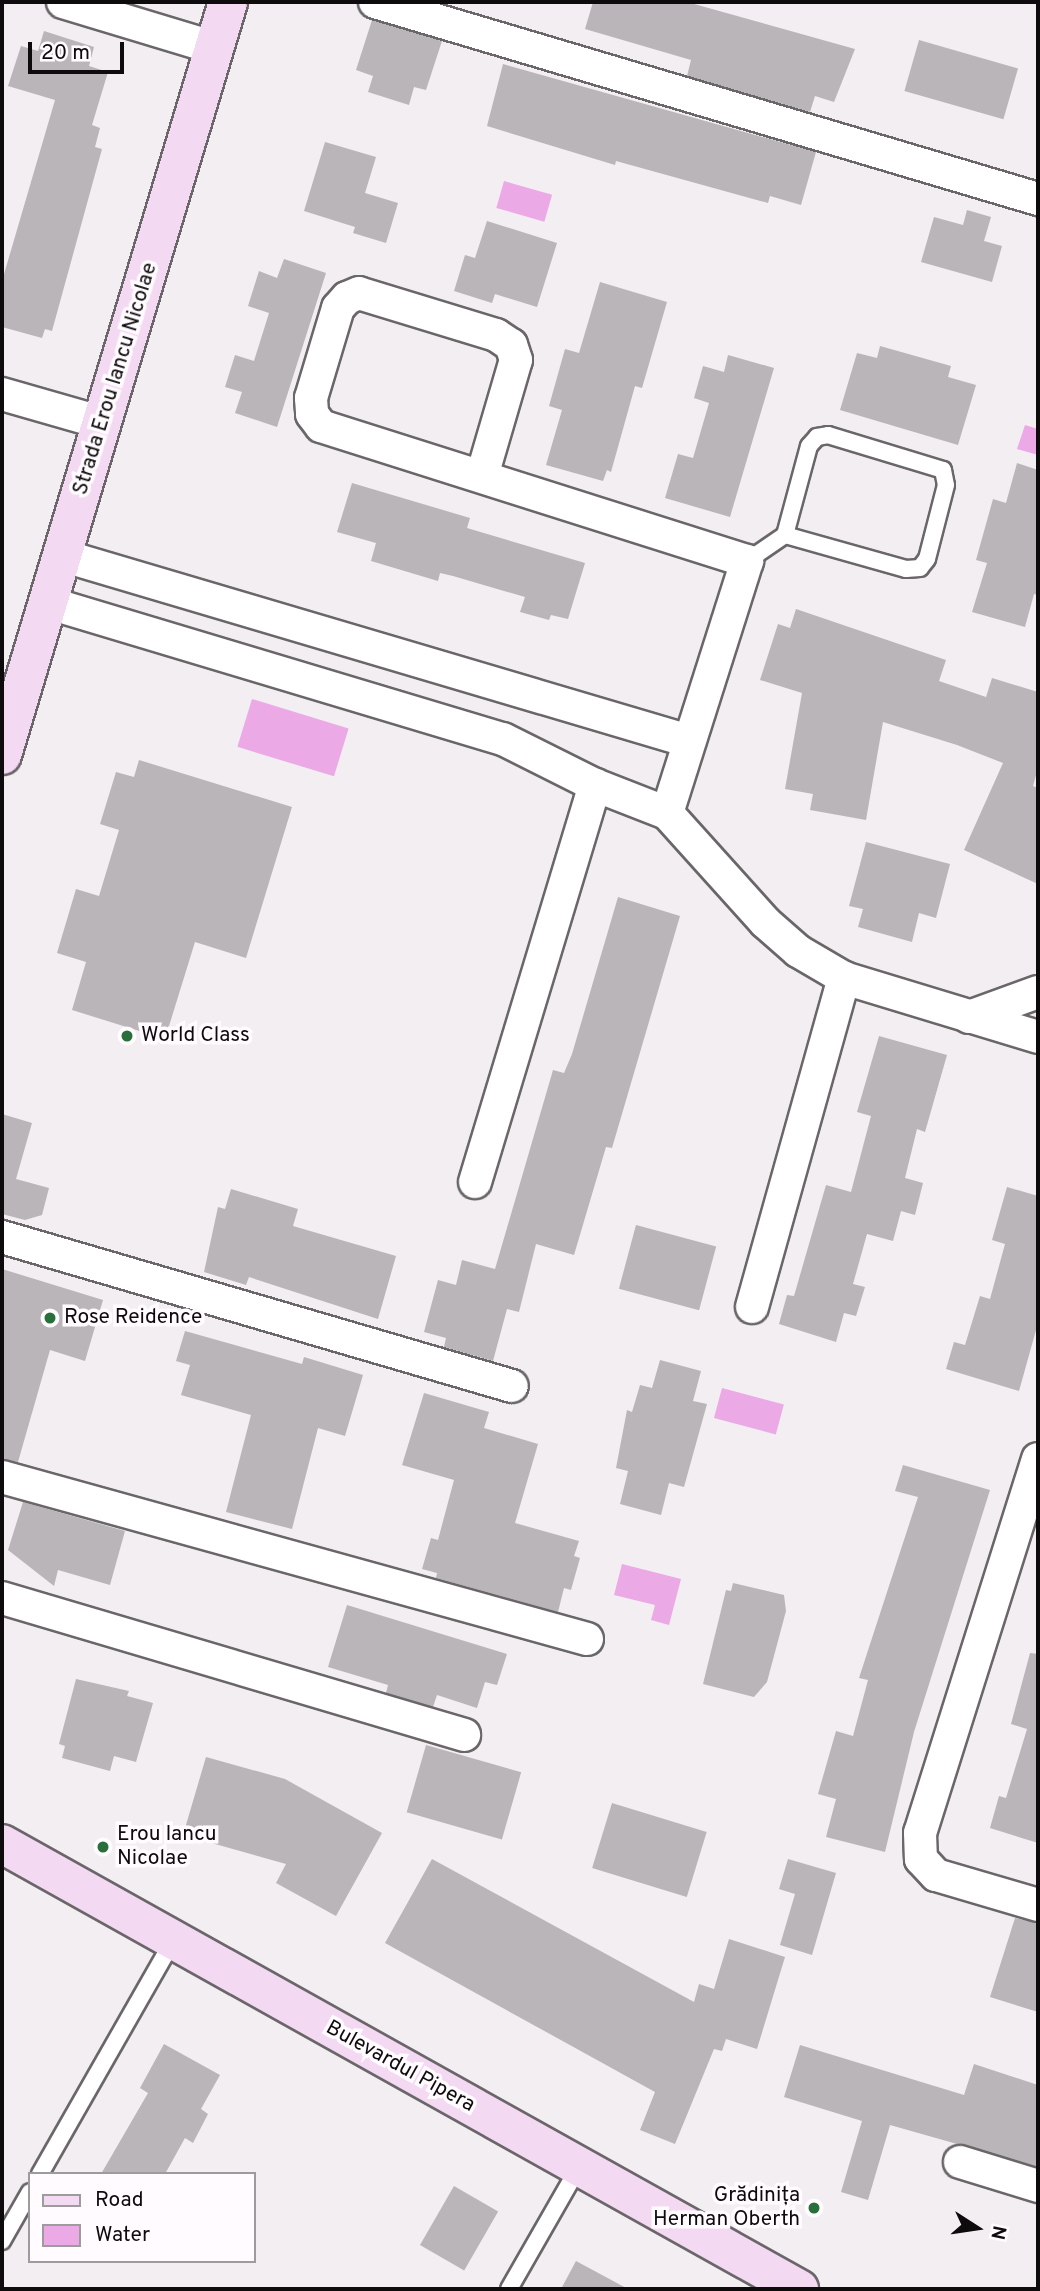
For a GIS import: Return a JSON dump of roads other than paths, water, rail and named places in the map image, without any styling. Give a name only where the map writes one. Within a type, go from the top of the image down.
[{"type":"main road","name":"Strada Erou Iancu Nicolae","points":[[2,755],[64,556],[228,2]]},
{"type":"main road","name":"Bulevardul Pipera","points":[[2,1844],[579,2167],[755,2278],[800,2289]]},
{"type":"street","points":[[63,2],[215,48]]},
{"type":"street","points":[[375,2],[1038,199]]},
{"type":"street","points":[[482,476],[516,360],[511,345],[496,335],[359,293],[348,298],[338,308],[311,398],[312,414],[321,426],[747,561],[667,813]]},
{"type":"street","points":[[2,394],[103,423]]},
{"type":"street","points":[[64,556],[690,741]]},
{"type":"street","points":[[49,603],[503,739],[596,785],[667,813],[765,922],[798,951],[844,978],[1038,1037]]},
{"type":"street","points":[[475,1182],[596,785]]},
{"type":"street","points":[[751,1307],[844,978]]},
{"type":"street","points":[[970,1017],[1038,992]]},
{"type":"street","points":[[2,1237],[512,1386]]},
{"type":"street","points":[[1038,1459],[920,1833],[921,1859],[936,1875],[1038,1905]]},
{"type":"street","points":[[2,1477],[587,1639]]},
{"type":"street","points":[[2,1598],[464,1735]]},
{"type":"street","points":[[960,2162],[1038,2186]]},
{"type":"lane","points":[[747,561],[785,536],[809,446],[817,437],[828,435],[943,470],[946,485],[927,559],[920,568],[906,569],[785,536]]},
{"type":"lane","points":[[41,2172],[173,1941]]},
{"type":"lane","points":[[509,2289],[579,2167]]},
{"type":"lane","points":[[2,2241],[28,2196]]},
{"type":"water","points":[[504,181],[552,195],[544,222],[496,208]]},
{"type":"water","points":[[1025,425],[1038,429],[1038,455],[1017,449]]},
{"type":"water","points":[[252,699],[349,729],[334,776],[237,747]]},
{"type":"water","points":[[722,1388],[784,1405],[776,1435],[714,1418]]},
{"type":"water","points":[[622,1564],[681,1579],[669,1625],[651,1620],[655,1605],[614,1595]]},
{"type":"place","name":"World Class","points":[[127,1036]]},
{"type":"place","name":"Rose Reidence","points":[[50,1318]]},
{"type":"place","name":"Erou Iancu Nicolae","points":[[103,1847]]},
{"type":"place","name":"Grădinița Herman Oberth","points":[[814,2208]]}]
